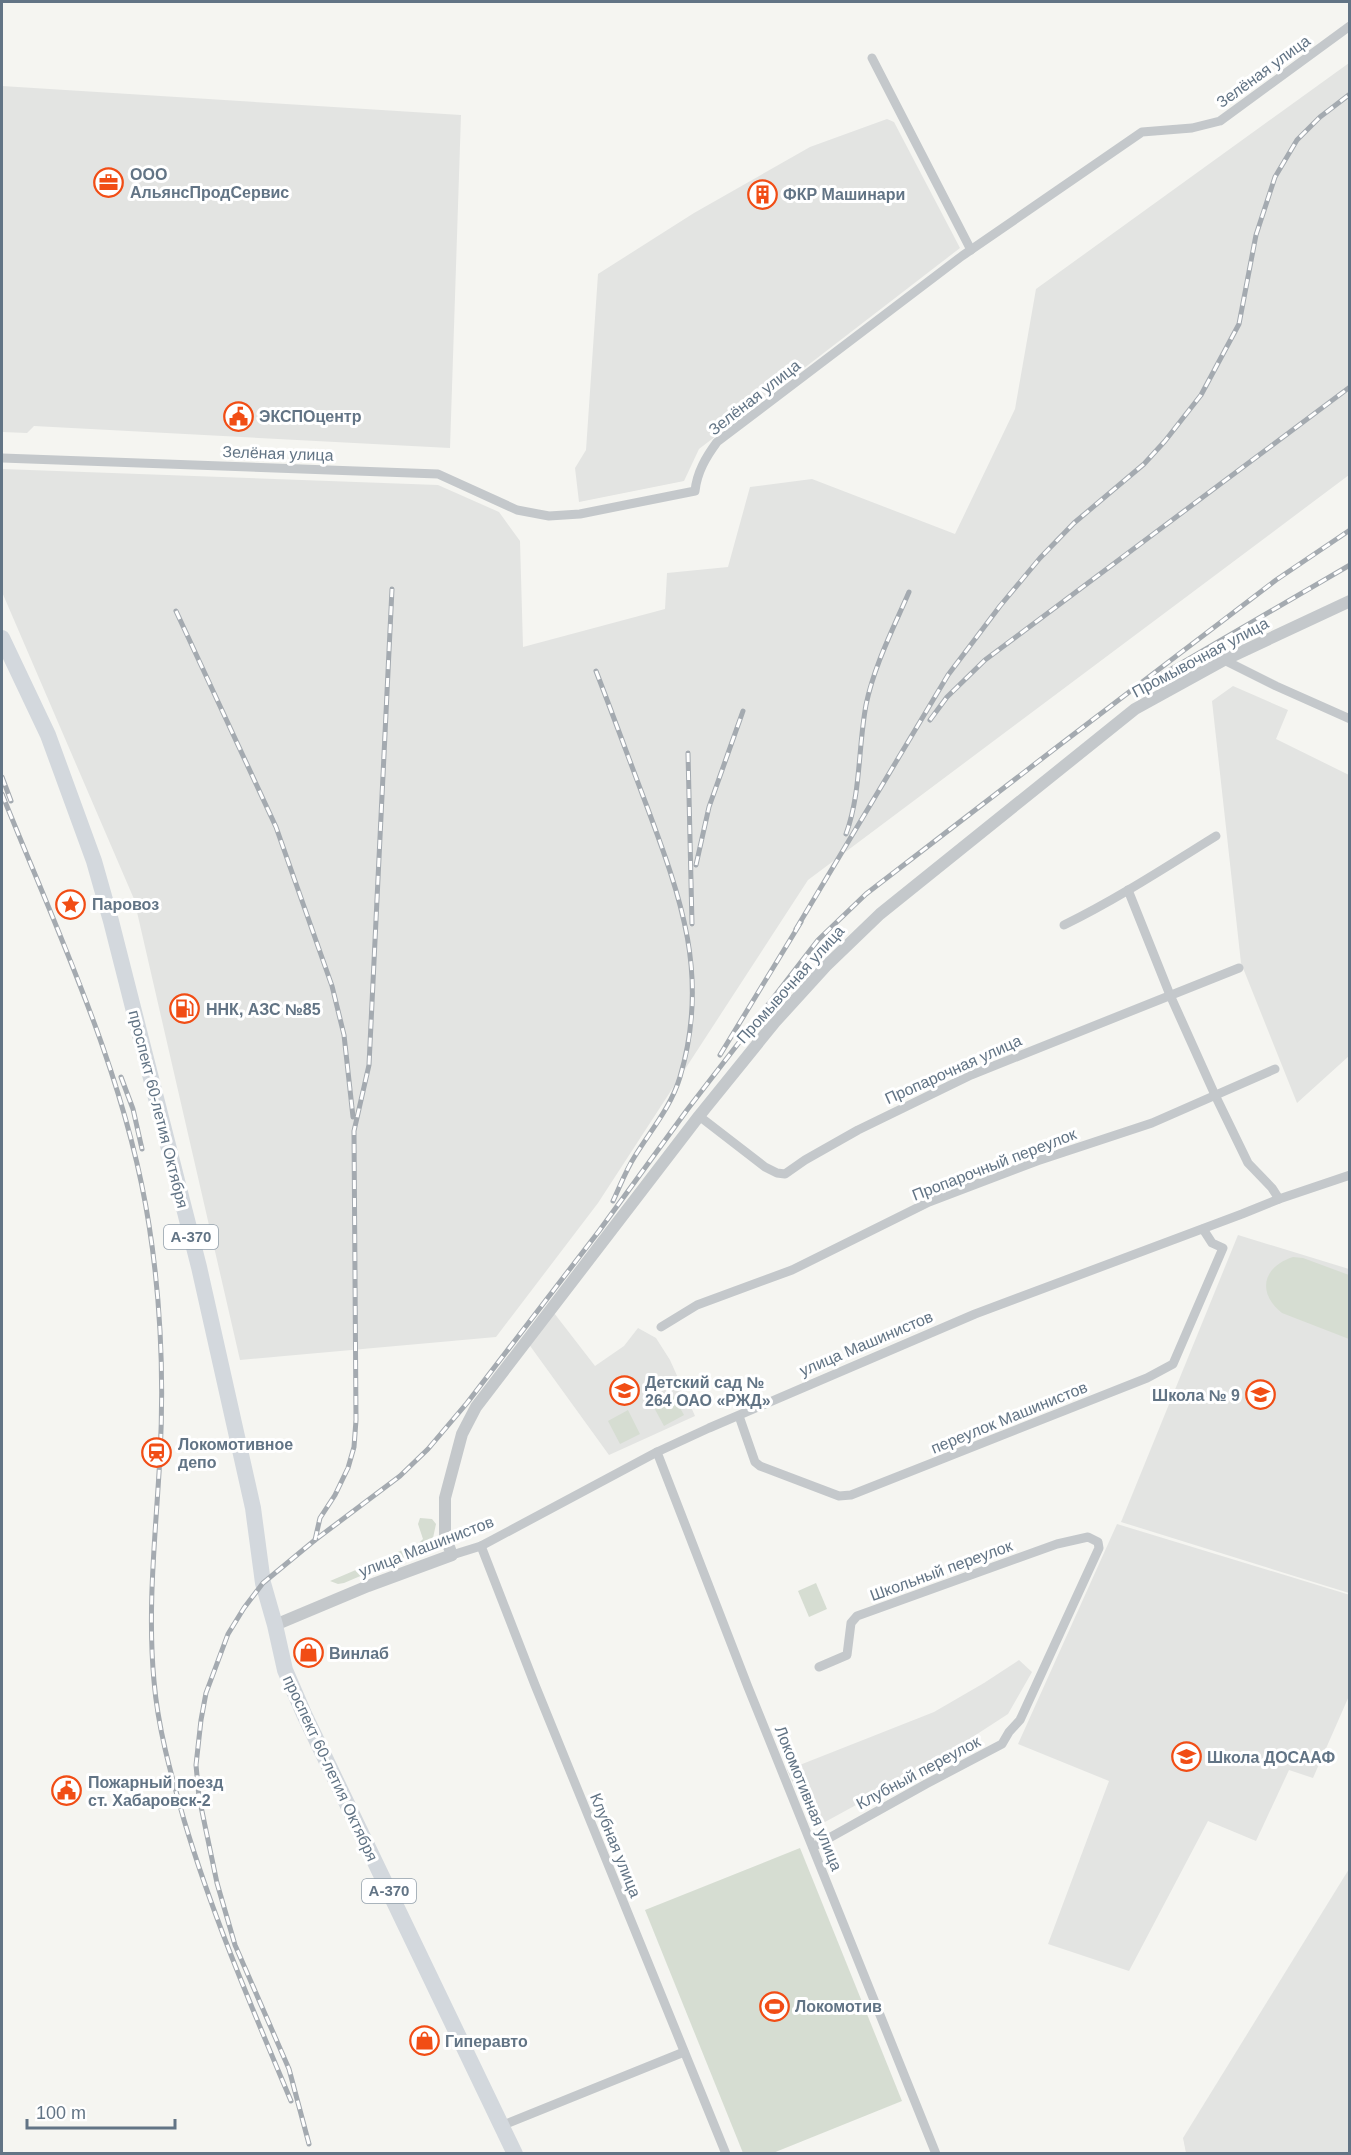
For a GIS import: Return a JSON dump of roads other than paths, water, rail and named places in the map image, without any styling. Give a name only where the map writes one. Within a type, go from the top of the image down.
[{"type":"highway","name":"проспект 60-летия Октября","points":[[2,638],[52,745],[94,861],[111,921],[202,1279],[253,1508],[263,1583],[285,1670],[514,2154]]},
{"type":"street","name":"Зелёная улица","points":[[2,458],[438,474],[517,510],[549,516],[580,514],[695,491],[697,478],[706,457],[717,442],[971,250],[1142,132],[1192,128],[1221,121],[1350,26]]},
{"type":"street","points":[[872,58],[971,250]]},
{"type":"street","name":"Промывочная улица","points":[[452,1555],[446,1536],[445,1498],[462,1434],[476,1407],[699,1116],[781,1015],[826,966],[880,914],[1135,709],[1224,660],[1350,601]]},
{"type":"street","points":[[1224,660],[1350,719]]},
{"type":"street","points":[[1064,925],[1084,916],[1216,836]]},
{"type":"street","points":[[1128,890],[1170,995],[1248,1163],[1272,1188],[1279,1199]]},
{"type":"street","name":"Пропарочная улица","points":[[699,1116],[765,1167],[785,1174],[858,1130],[960,1080],[1239,968]]},
{"type":"street","name":"Пропарочный переулок","points":[[662,1327],[698,1305],[792,1270],[929,1202],[1037,1161],[1152,1123],[1275,1069]]},
{"type":"street","name":"улица Машинистов","points":[[275,1624],[368,1586],[481,1546],[657,1452],[975,1314],[1279,1199],[1350,1175]]},
{"type":"street","name":"переулок Машинистов","points":[[740,1416],[755,1462],[760,1466],[838,1496],[862,1492],[1147,1378],[1173,1364],[1223,1248],[1212,1242],[1203,1229]]},
{"type":"street","name":"Локомотивная улица","points":[[657,1452],[684,1527],[936,2154]]},
{"type":"street","name":"Школьный переулок","points":[[819,1667],[847,1655],[851,1623],[857,1616],[1057,1544],[1088,1537],[1096,1540],[1099,1548]]},
{"type":"street","name":"Клубная улица","points":[[481,1546],[535,1685],[726,2154]]},
{"type":"street","name":"Клубный переулок","points":[[813,1847],[1002,1744],[1020,1720],[1099,1548]]},
{"type":"street","points":[[501,2126],[684,2052]]},
{"type":"railway","points":[[796,929],[948,675],[1000,606],[1040,558],[1074,523],[1144,464],[1201,395],[1239,324],[1256,235],[1275,177],[1297,140],[1320,117],[1350,94]]},
{"type":"railway","points":[[930,720],[947,697],[985,660],[1350,387]]},
{"type":"railway","points":[[309,2144],[289,2069],[235,1945],[217,1883],[199,1797],[196,1765],[206,1693],[228,1634],[244,1608],[263,1583],[315,1540],[400,1476],[428,1449],[467,1403],[599,1231],[687,1110],[818,940],[866,894],[1276,580],[1350,530]]},
{"type":"railway","points":[[1163,674],[1350,565]]},
{"type":"railway","points":[[315,1540],[320,1518],[335,1495],[348,1468],[354,1447],[356,1420],[354,1131],[369,1065],[392,589]]},
{"type":"railway","points":[[846,834],[857,787],[863,721],[869,690],[909,592]]},
{"type":"railway","points":[[176,611],[276,827],[332,986],[344,1035],[353,1117]]},
{"type":"railway","points":[[596,671],[670,872],[680,905],[692,971],[689,1040],[680,1077],[660,1118],[626,1172],[613,1201]]},
{"type":"railway","points":[[696,865],[709,807],[743,711]]},
{"type":"railway","points":[[688,753],[692,924]]},
{"type":"railway","points":[[2,777],[11,801]]},
{"type":"railway","points":[[2,794],[88,1006],[124,1114],[138,1169],[153,1254],[160,1340],[161,1427],[151,1625],[154,1681],[159,1716],[179,1803],[207,1892],[291,2101]]},
{"type":"railway","points":[[720,1055],[801,922]]},
{"type":"railway","points":[[121,1077],[133,1109],[142,1149]]},
{"type":"place","name":"ООО АльянсПродСервис","points":[[109,183]]},
{"type":"place","name":"ФКР Машинари","points":[[762,194]]},
{"type":"place","name":"ЭКСПОцентр","points":[[238,416]]},
{"type":"place","name":"Паровоз","points":[[71,904]]},
{"type":"place","name":"ННК, АЗС №85","points":[[185,1009]]},
{"type":"place","name":"Детский сад № 264 ОАО «РЖД»","points":[[624,1391]]},
{"type":"place","name":"Школа № 9","points":[[1261,1395]]},
{"type":"place","name":"Локомотивное депо","points":[[157,1453]]},
{"type":"place","name":"Винлаб","points":[[308,1653]]},
{"type":"place","name":"Школа ДОСААФ","points":[[1186,1757]]},
{"type":"place","name":"Пожарный поезд ст. Хабаровск-2","points":[[67,1791]]},
{"type":"place","name":"Локомотив","points":[[774,2006]]},
{"type":"place","name":"Гиперавто","points":[[424,2041]]}]
